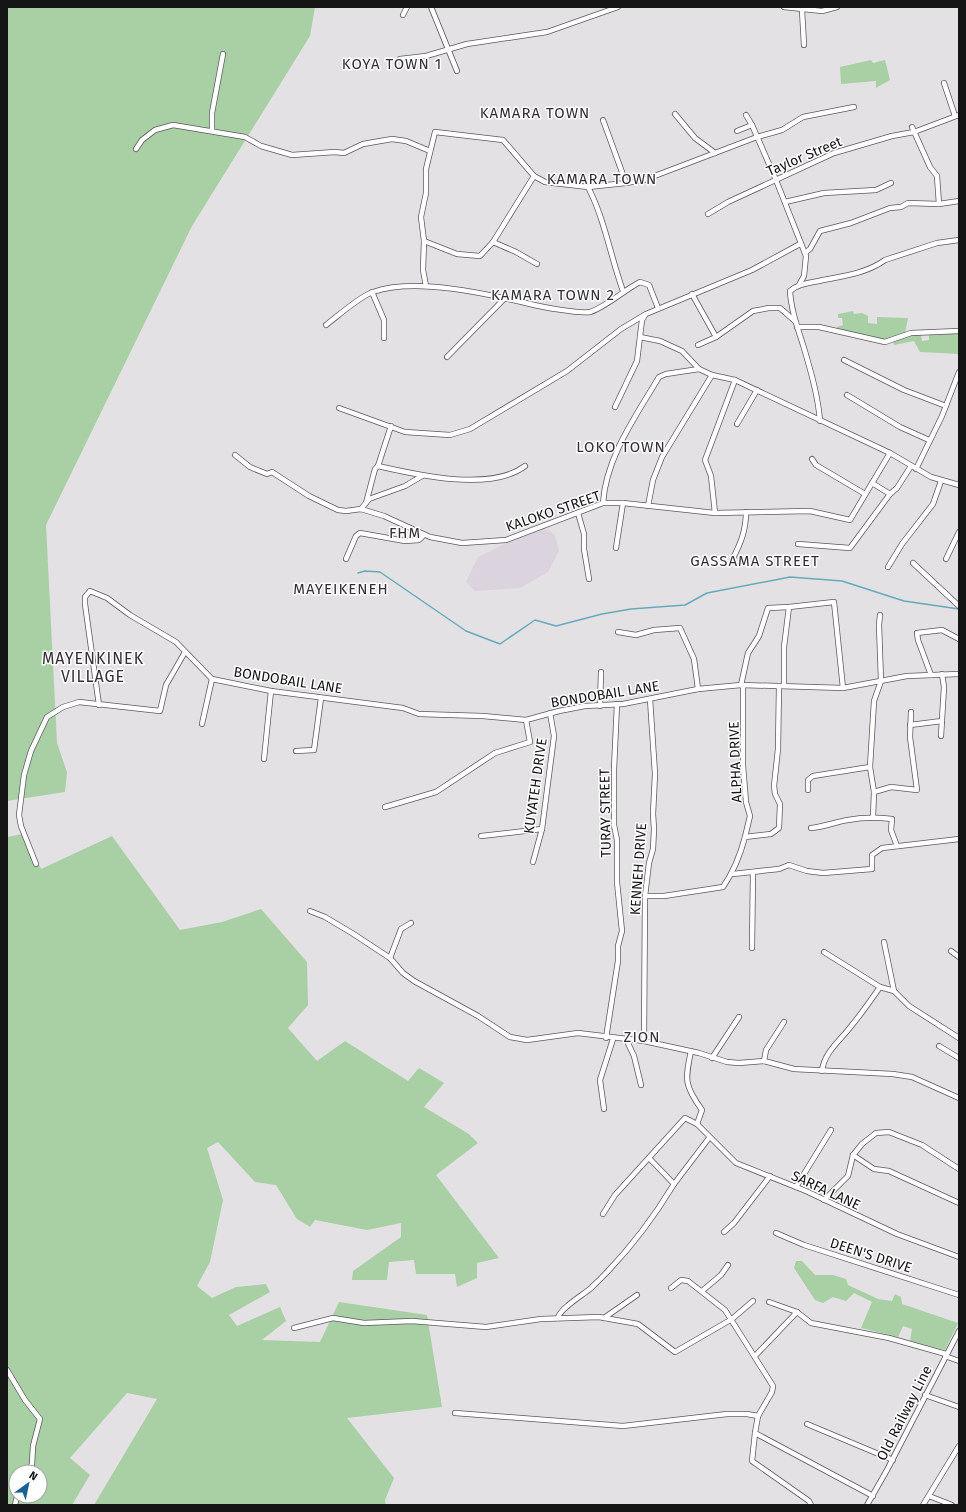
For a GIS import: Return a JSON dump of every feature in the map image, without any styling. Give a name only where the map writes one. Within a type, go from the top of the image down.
[{"type":"street","points":[[403,15],[407,7]]},
{"type":"street","points":[[431,7],[457,71]]},
{"type":"street","points":[[400,59],[426,56],[467,44],[548,32],[618,7]]},
{"type":"street","points":[[784,7],[822,11],[836,7]]},
{"type":"street","points":[[802,10],[804,45]]},
{"type":"street","points":[[212,130],[212,113],[223,54]]},
{"type":"street","points":[[944,83],[957,115]]},
{"type":"street","points":[[426,286],[423,270],[424,241],[422,217],[426,193],[426,169],[435,132],[503,140],[534,176],[545,182],[588,187],[644,180],[757,137],[782,130],[803,117],[854,106]]},
{"type":"street","points":[[675,114],[695,138],[715,153]]},
{"type":"street","points":[[746,115],[752,125],[776,180],[800,244],[805,253],[807,264],[804,276],[799,285]]},
{"type":"street","name":"Taylor Street","points":[[708,214],[728,202],[834,153],[892,136],[914,132],[957,115]]},
{"type":"street","points":[[603,120],[626,183]]},
{"type":"street","points":[[136,149],[142,140],[155,130],[174,125],[212,130],[245,137],[261,146],[292,155],[335,152],[344,153],[362,144],[392,139],[406,141],[430,151]]},
{"type":"street","points":[[737,131],[752,125]]},
{"type":"street","points":[[912,127],[930,167],[937,176],[939,204]]},
{"type":"street","points":[[424,241],[457,254],[480,256],[493,242],[534,176]]},
{"type":"street","points":[[785,202],[824,193],[876,190],[891,183]]},
{"type":"street","points":[[588,187],[599,208],[611,258],[623,291]]},
{"type":"street","points":[[805,253],[810,249],[820,231],[850,223],[890,208],[901,207],[908,203],[939,204],[959,201]]},
{"type":"street","points":[[820,421],[818,398],[790,300],[790,290],[799,285],[852,275],[878,265],[885,260],[937,243],[959,240]]},
{"type":"street","points":[[493,242],[516,252],[537,264]]},
{"type":"street","points":[[339,408],[405,432],[450,435],[470,429],[567,371],[621,329],[646,314],[752,270],[800,244]]},
{"type":"street","points":[[326,324],[372,292],[426,286],[505,298],[548,308],[590,312],[623,291],[640,282],[644,282],[649,285],[658,308]]},
{"type":"street","points":[[372,292],[384,320],[384,338]]},
{"type":"street","points":[[692,294],[716,337]]},
{"type":"street","points":[[447,357],[505,298]]},
{"type":"street","points":[[698,345],[716,337],[753,311],[769,308],[780,308],[797,325],[819,327],[885,342],[911,333],[959,331]]},
{"type":"street","points":[[615,407],[637,361],[642,320],[646,314]]},
{"type":"street","points":[[640,337],[660,341],[682,351],[699,369],[712,375],[735,380],[890,453],[916,469],[941,481],[959,485]]},
{"type":"street","points":[[844,360],[904,390],[946,406]]},
{"type":"street","points":[[603,503],[606,484],[615,455],[635,417],[659,377],[666,374],[699,369]]},
{"type":"street","points":[[916,469],[946,406],[959,372]]},
{"type":"street","points":[[648,506],[653,480],[662,457],[712,375]]},
{"type":"street","points":[[715,513],[711,476],[705,460],[735,380]]},
{"type":"street","points":[[737,424],[757,390]]},
{"type":"street","points":[[847,395],[900,426],[929,440]]},
{"type":"street","points":[[366,503],[375,469],[378,466],[391,426]]},
{"type":"street","points":[[812,459],[816,465],[865,494],[890,453]]},
{"type":"street","name":"KALOKO STREET","points":[[235,455],[250,467],[267,474],[272,472],[309,496],[338,510],[346,511],[360,509],[384,516],[424,535],[462,543],[506,540],[603,503],[623,503],[715,513],[810,511],[849,520],[852,518],[865,494]]},
{"type":"street","points":[[378,466],[422,476],[447,479],[482,479],[518,471],[525,466]]},
{"type":"street","points":[[798,544],[850,548],[890,494],[897,488],[911,466]]},
{"type":"street","points":[[360,509],[369,500],[405,486],[422,476]]},
{"type":"street","points":[[888,567],[902,544],[933,504],[941,481]]},
{"type":"street","points":[[872,483],[890,494]]},
{"type":"street","points":[[616,548],[623,503]]},
{"type":"street","points":[[732,560],[744,536],[746,512]]},
{"type":"street","points":[[578,513],[584,534],[584,549],[589,580]]},
{"type":"street","points":[[946,559],[959,532]]},
{"type":"street","points":[[346,559],[356,536],[360,533],[405,541],[419,540],[424,535]]},
{"type":"street","points":[[913,563],[959,606]]},
{"type":"street","name":"BONDOBAIL LANE","points":[[98,705],[85,604],[87,593],[93,592],[107,598],[130,615],[176,642],[212,678],[271,691],[403,708],[419,714],[483,716],[526,720],[584,706],[600,706],[650,700],[698,689],[742,685],[843,688],[881,682],[906,676],[959,674]]},
{"type":"street","points":[[745,837],[771,834],[779,828],[780,804],[775,794],[774,786],[778,749],[784,647],[789,607],[834,602],[843,688]]},
{"type":"street","name":"ALPHA DRIVE","points":[[733,874],[740,857],[750,816],[746,802],[743,766],[742,685],[748,653],[759,636],[768,608],[789,607]]},
{"type":"street","points":[[873,817],[874,792],[870,766],[874,701],[881,682],[880,615]]},
{"type":"street","points":[[618,632],[636,634],[654,630],[680,628],[694,659],[698,689]]},
{"type":"street","points":[[931,675],[917,632],[942,630],[959,639]]},
{"type":"street","points":[[36,864],[19,815],[24,775],[31,751],[47,717],[63,707],[79,702],[160,711],[166,684],[185,652]]},
{"type":"street","points":[[600,706],[601,672]]},
{"type":"street","points":[[941,736],[944,687],[942,674]]},
{"type":"street","points":[[202,724],[212,678]]},
{"type":"street","points":[[264,759],[271,691]]},
{"type":"street","points":[[296,751],[314,750],[321,698]]},
{"type":"street","name":"KENNEH DRIVE","points":[[644,1041],[645,896],[649,863],[653,849],[654,829],[652,814],[655,759],[650,700]]},
{"type":"street","name":"TURAY STREET","points":[[606,1038],[618,962],[618,946],[622,931],[617,882],[617,840],[614,825],[614,769],[618,704]]},
{"type":"street","points":[[874,792],[891,787],[919,789],[910,737],[911,712]]},
{"type":"street","name":"KUYATEH DRIVE","points":[[534,862],[542,829],[554,736],[550,713]]},
{"type":"street","points":[[385,807],[436,792],[495,752],[530,742],[526,720]]},
{"type":"street","points":[[910,725],[942,721]]},
{"type":"street","points":[[808,790],[808,780],[813,776],[870,766]]},
{"type":"street","points":[[811,828],[826,826],[846,820],[873,817],[892,819],[891,830],[897,846]]},
{"type":"street","points":[[481,836],[542,829]]},
{"type":"street","points":[[645,896],[664,896],[723,887],[733,874],[779,870],[789,865],[807,871],[823,873],[872,869],[872,855],[882,848],[959,839]]},
{"type":"street","points":[[752,948],[753,872]]},
{"type":"street","points":[[310,911],[325,917],[390,958],[403,974],[414,981],[478,1016],[510,1037],[527,1040],[578,1034],[613,1039],[644,1041],[691,1051],[722,1061],[739,1063],[764,1061],[794,1069],[893,1074],[912,1077],[959,1098]]},
{"type":"street","points":[[390,958],[401,930],[411,923]]},
{"type":"street","points":[[884,942],[894,991]]},
{"type":"street","points":[[951,951],[959,957]]},
{"type":"street","points":[[824,952],[880,987],[894,991],[909,1006],[959,1038]]},
{"type":"street","points":[[822,1071],[823,1062],[832,1048],[853,1025],[880,987]]},
{"type":"street","points":[[712,1058],[739,1018]]},
{"type":"street","points":[[764,1061],[766,1050],[784,1022]]},
{"type":"street","points":[[604,1109],[600,1080],[613,1039]]},
{"type":"street","points":[[626,1039],[634,1056],[641,1085]]},
{"type":"street","points":[[939,1046],[959,1058]]},
{"type":"street","points":[[603,1214],[615,1195],[650,1159],[685,1118],[697,1124],[702,1110],[691,1095],[685,1078],[691,1051]]},
{"type":"street","name":"SARFA LANE","points":[[697,1124],[709,1138],[736,1163],[796,1187],[897,1234],[959,1257]]},
{"type":"street","points":[[796,1187],[830,1130]]},
{"type":"street","points":[[824,1200],[848,1176],[853,1155],[862,1144],[876,1133],[889,1132],[922,1145],[959,1169]]},
{"type":"street","points":[[558,1318],[560,1311],[581,1297],[630,1246],[659,1209],[674,1184],[709,1138]]},
{"type":"street","points":[[853,1155],[874,1169],[889,1171],[959,1203]]},
{"type":"street","points":[[650,1159],[674,1184]]},
{"type":"street","points":[[724,1232],[734,1223],[770,1176]]},
{"type":"street","name":"DEEN'S DRIVE","points":[[776,1233],[804,1245],[959,1295]]},
{"type":"street","points":[[702,1292],[722,1275],[728,1264]]},
{"type":"street","points":[[671,1288],[683,1279],[725,1310],[732,1319],[773,1389],[758,1416],[752,1461],[809,1501],[811,1505]]},
{"type":"street","points":[[604,1318],[637,1295]]},
{"type":"street","points":[[294,1328],[333,1318],[364,1323],[412,1321],[486,1327],[541,1318],[604,1318],[638,1324],[675,1352],[732,1319],[753,1301]]},
{"type":"street","points":[[769,1302],[797,1312],[811,1323],[889,1338],[945,1355],[959,1361]]},
{"type":"street","points":[[755,1356],[797,1312]]},
{"type":"street","name":"Old Railway Line","points":[[867,1505],[959,1331]]},
{"type":"street","points":[[7,1370],[16,1386],[40,1419],[33,1446],[32,1464]]},
{"type":"street","points":[[925,1395],[959,1407]]},
{"type":"street","points":[[455,1413],[623,1426],[727,1414],[747,1414],[758,1416]]},
{"type":"street","points":[[807,1424],[892,1460]]},
{"type":"street","points":[[755,1434],[872,1496]]},
{"type":"street","points":[[923,1505],[959,1447]]},
{"type":"street","points":[[929,1496],[952,1505]]},
{"type":"shaded area","points":[[542,526],[555,535],[559,551],[548,572],[520,588],[475,591],[466,582],[478,557]]},
{"type":"green space","points":[[7,7],[315,7],[310,36],[192,226],[46,525],[57,743],[67,772],[65,792],[7,801]]},
{"type":"green space","points":[[871,60],[873,63],[885,60],[890,80],[876,88],[876,81],[841,84],[840,67]]},
{"type":"green space","points":[[853,311],[854,314],[862,313],[868,316],[868,323],[877,324],[877,317],[908,318],[905,334],[885,340],[836,330],[837,327],[843,325],[842,318],[838,318],[838,314]]},
{"type":"green space","points":[[959,332],[959,354],[920,352],[914,341],[894,345],[893,341],[911,335],[921,335],[922,341],[929,340],[929,335]]},
{"type":"green space","points":[[23,834],[41,869],[112,836],[180,930],[222,922],[261,909],[307,962],[308,1005],[288,1028],[317,1061],[345,1041],[408,1081],[419,1068],[444,1083],[424,1107],[469,1134],[478,1143],[436,1175],[499,1258],[477,1263],[477,1278],[457,1287],[455,1274],[416,1274],[414,1260],[389,1262],[387,1280],[352,1280],[353,1271],[401,1237],[401,1223],[367,1230],[315,1220],[310,1227],[297,1219],[276,1185],[255,1182],[218,1142],[207,1148],[223,1200],[210,1262],[197,1286],[212,1298],[236,1287],[266,1284],[270,1292],[229,1315],[237,1326],[280,1307],[286,1321],[262,1340],[320,1342],[339,1302],[427,1315],[442,1407],[347,1418],[394,1478],[385,1500],[386,1505],[94,1505],[157,1399],[127,1393],[70,1458],[90,1475],[72,1505],[7,1505],[7,837]]},
{"type":"green space","points":[[796,1261],[802,1261],[815,1275],[833,1275],[846,1279],[848,1285],[878,1299],[892,1301],[895,1294],[901,1297],[902,1304],[958,1323],[945,1350],[910,1341],[912,1329],[903,1326],[898,1337],[861,1328],[872,1302],[854,1293],[846,1301],[833,1297],[823,1303],[815,1300],[794,1268]]},
{"type":"waterway","points":[[358,573],[365,571],[380,572],[466,631],[500,644],[535,620],[556,626],[602,614],[631,609],[685,605],[707,593],[790,577],[842,581],[904,601],[959,609]]},
{"type":"district","name":"KOYA TOWN 1","points":[[392,64]]},
{"type":"district","name":"KAMARA TOWN","points":[[535,113]]},
{"type":"district","name":"KAMARA TOWN","points":[[602,179]]},
{"type":"district","name":"KAMARA TOWN 2","points":[[553,295]]},
{"type":"district","name":"LOKO TOWN","points":[[621,447]]},
{"type":"district","name":"FHM","points":[[405,533]]},
{"type":"district","name":"GASSAMA STREET","points":[[755,561]]},
{"type":"district","name":"MAYEIKENEH","points":[[341,589]]},
{"type":"district","name":"MAYENKINEK VILLAGE","points":[[93,667]]},
{"type":"district","name":"ZION","points":[[642,1037]]}]
